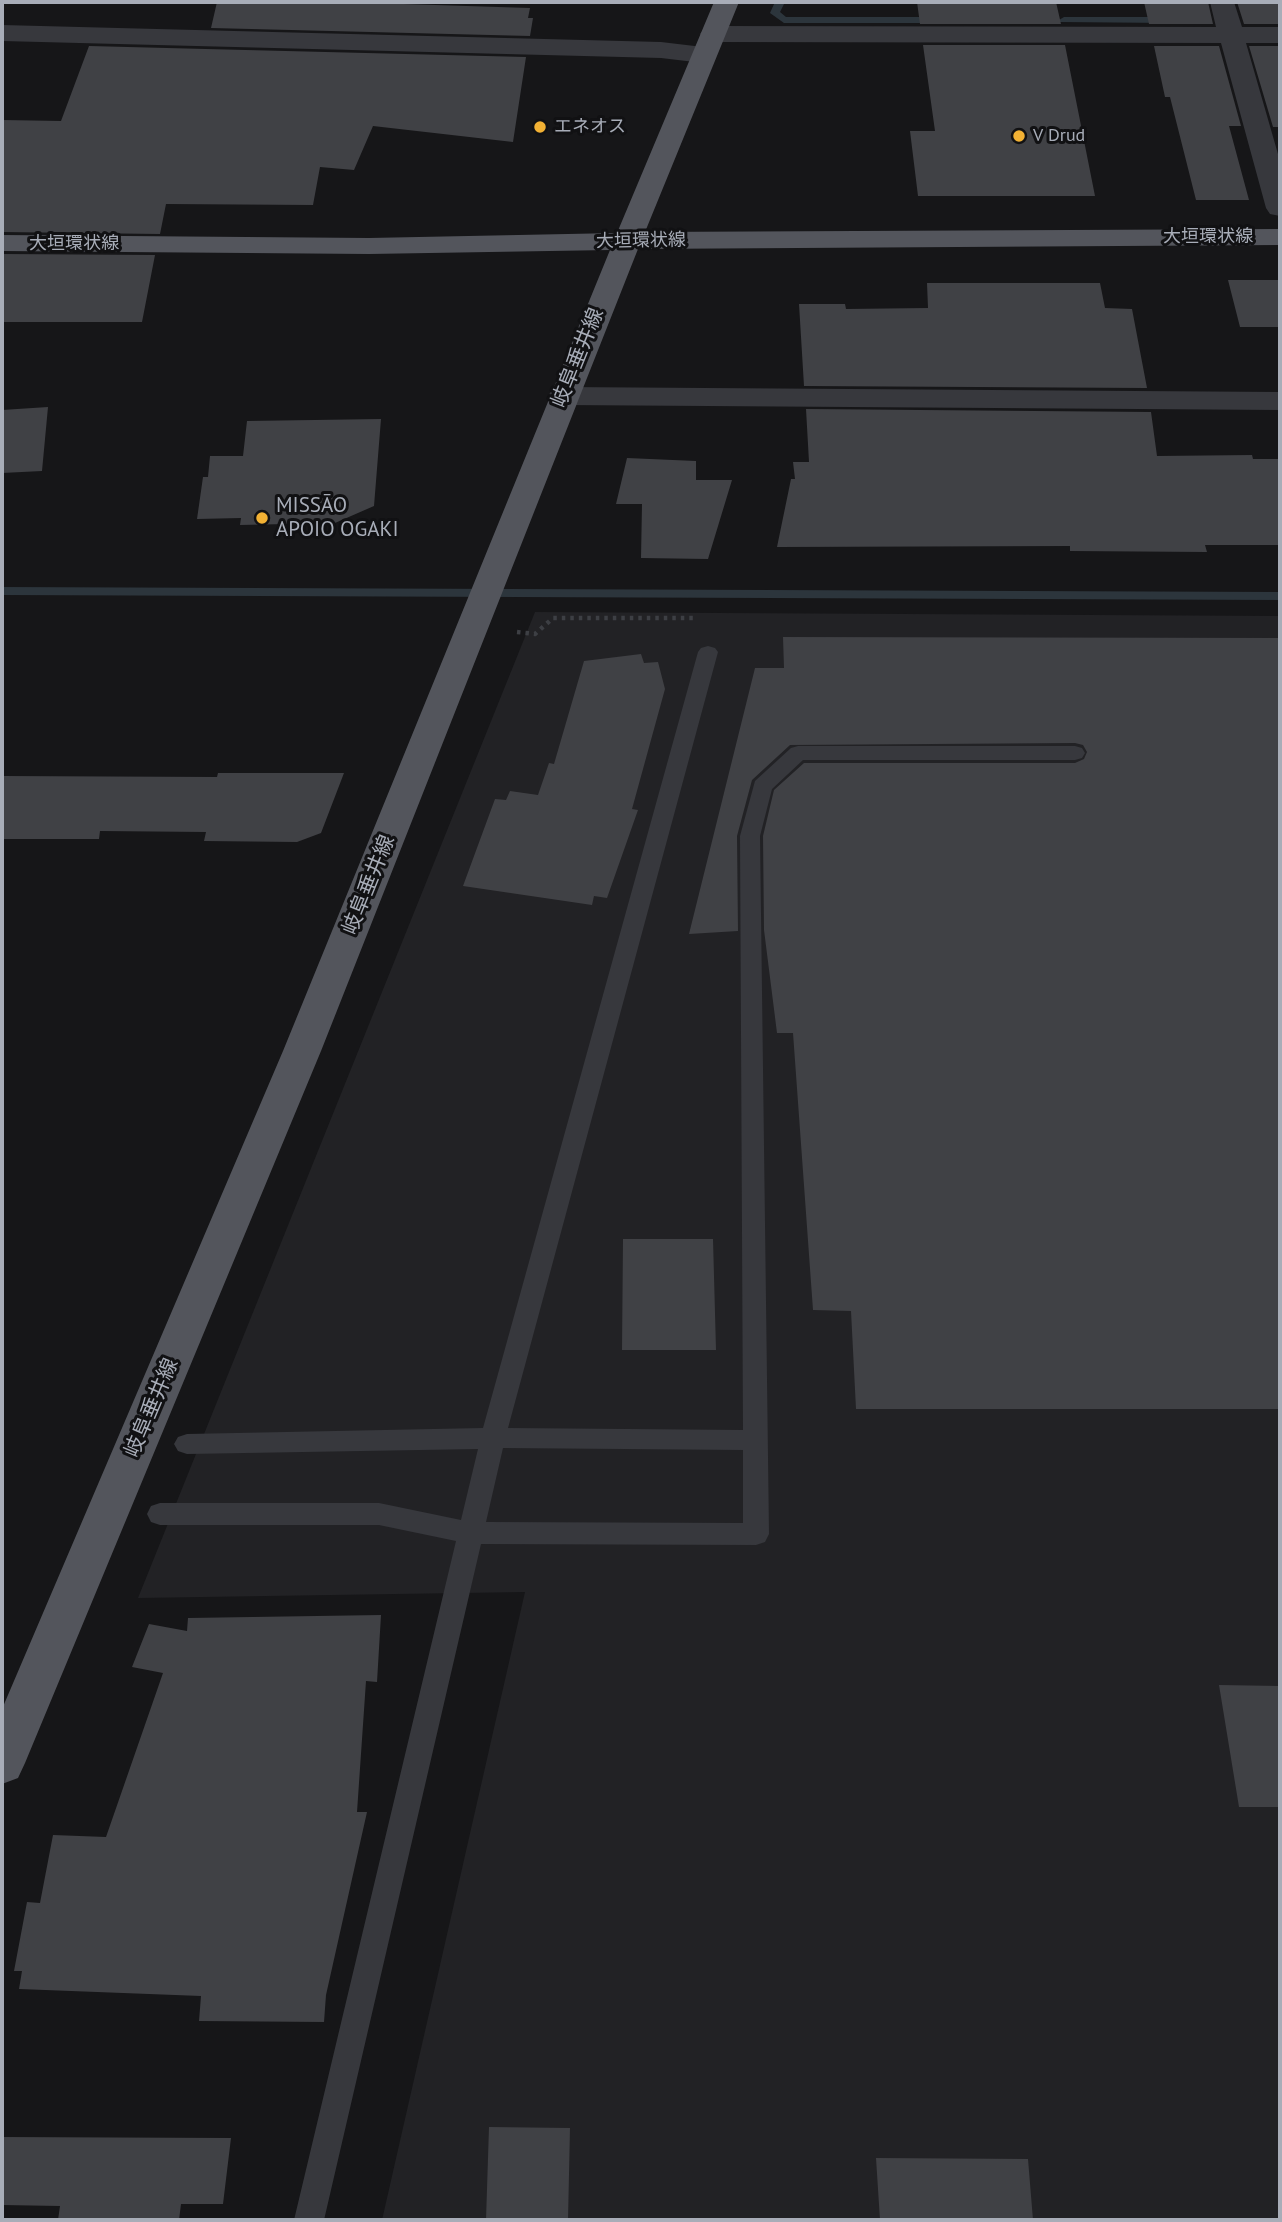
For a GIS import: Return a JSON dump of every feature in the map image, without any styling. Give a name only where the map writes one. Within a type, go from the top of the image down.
[{"type":"main road","name":"岐阜垂井線","points":[[2,1763],[13,1705],[493,624],[495,568],[625,241],[726,2]]},
{"type":"main road","name":"大垣環状線","points":[[2,243],[369,246],[625,241],[1280,237]]},
{"type":"street","points":[[1222,2],[1280,208]]},
{"type":"street","points":[[2,33],[661,50],[1035,23],[1231,35],[1280,35]]},
{"type":"street","points":[[563,396],[1280,401]]},
{"type":"lane","points":[[309,2220],[494,1438],[708,652]]},
{"type":"lane","points":[[160,1514],[379,1514],[471,1534],[756,1534],[750,836],[762,786],[798,752],[1075,753]]},
{"type":"lane","points":[[187,1444],[494,1438],[754,1440]]},
{"type":"path","points":[[493,624],[535,634],[553,618],[700,618],[708,652]]},
{"type":"shaded area","points":[[535,612],[1280,616],[1280,2220],[382,2220],[525,1592],[138,1598]]},
{"type":"building","points":[[217,2],[404,2],[530,8],[528,18],[533,18],[530,36],[211,28]]},
{"type":"building","points":[[917,2],[1056,2],[1061,24],[920,24]]},
{"type":"building","points":[[1144,2],[1208,2],[1213,24],[1149,24]]},
{"type":"building","points":[[1237,2],[1280,2],[1280,24],[1244,24]]},
{"type":"building","points":[[923,45],[1065,45],[1095,196],[918,196],[910,131],[935,131]]},
{"type":"building","points":[[89,46],[526,57],[513,142],[373,126],[354,170],[320,167],[313,205],[166,204],[160,234],[2,232],[2,120],[61,121]]},
{"type":"building","points":[[1154,46],[1219,46],[1241,126],[1229,126],[1249,200],[1196,200],[1170,97],[1165,97]]},
{"type":"building","points":[[1249,46],[1280,46],[1280,127],[1273,127]]},
{"type":"building","points":[[2,254],[155,255],[142,322],[2,322]]},
{"type":"building","points":[[1228,280],[1280,280],[1280,327],[1240,327]]},
{"type":"building","points":[[927,283],[1100,283],[1105,308],[1132,309],[1147,388],[804,386],[799,304],[845,304],[846,309],[928,308]]},
{"type":"building","points":[[48,407],[42,471],[2,473],[2,410]]},
{"type":"building","points":[[806,409],[1151,412],[1157,456],[1252,455],[1253,459],[1280,459],[1280,545],[1205,545],[1207,552],[1070,551],[1070,546],[777,547],[791,479],[795,479],[793,462],[809,462]]},
{"type":"building","points":[[381,419],[374,506],[335,523],[240,525],[241,518],[197,519],[203,477],[208,477],[210,456],[243,456],[247,421]]},
{"type":"building","points":[[627,458],[696,461],[696,480],[732,480],[708,559],[641,558],[642,504],[616,504]]},
{"type":"building","points":[[783,637],[1280,638],[1280,1409],[856,1409],[851,1311],[813,1310],[793,1033],[777,1033],[764,930],[763,836],[774,790],[804,763],[1075,763],[1084,759],[1087,752],[1083,745],[1075,743],[790,745],[752,780],[737,836],[738,931],[689,934],[755,668],[784,668]]},
{"type":"building","points":[[641,654],[644,663],[658,662],[665,689],[632,809],[638,810],[607,898],[594,896],[592,905],[463,886],[495,799],[506,800],[510,791],[538,795],[549,763],[554,764],[584,661]]},
{"type":"building","points":[[218,773],[344,773],[321,833],[297,842],[204,841],[206,832],[100,831],[99,839],[2,839],[2,776],[217,777]]},
{"type":"building","points":[[623,1239],[713,1239],[716,1350],[622,1350]]},
{"type":"building","points":[[381,1615],[377,1682],[366,1681],[357,1812],[367,1812],[326,1995],[324,2022],[199,2021],[201,1996],[19,1989],[22,1971],[14,1971],[27,1902],[40,1903],[53,1835],[106,1837],[163,1673],[132,1667],[149,1624],[187,1631],[188,1618]]},
{"type":"building","points":[[1219,1685],[1280,1686],[1280,1807],[1239,1807]]},
{"type":"building","points":[[489,2127],[570,2128],[568,2220],[486,2220]]},
{"type":"building","points":[[2,2137],[231,2138],[223,2204],[181,2204],[179,2220],[58,2220],[60,2206],[2,2205]]},
{"type":"building","points":[[876,2158],[1028,2159],[1033,2220],[880,2220]]},
{"type":"waterway","points":[[780,2],[775,13],[784,20],[939,20]]},
{"type":"waterway","points":[[1064,20],[1169,20]]},
{"type":"waterway","points":[[2,591],[1280,596]]},
{"type":"place","name":"エネオス","points":[[540,127]]},
{"type":"place","name":"V Drud","points":[[1019,136]]},
{"type":"place","name":"MISSĀO APOIO OGAKI","points":[[262,518]]}]
